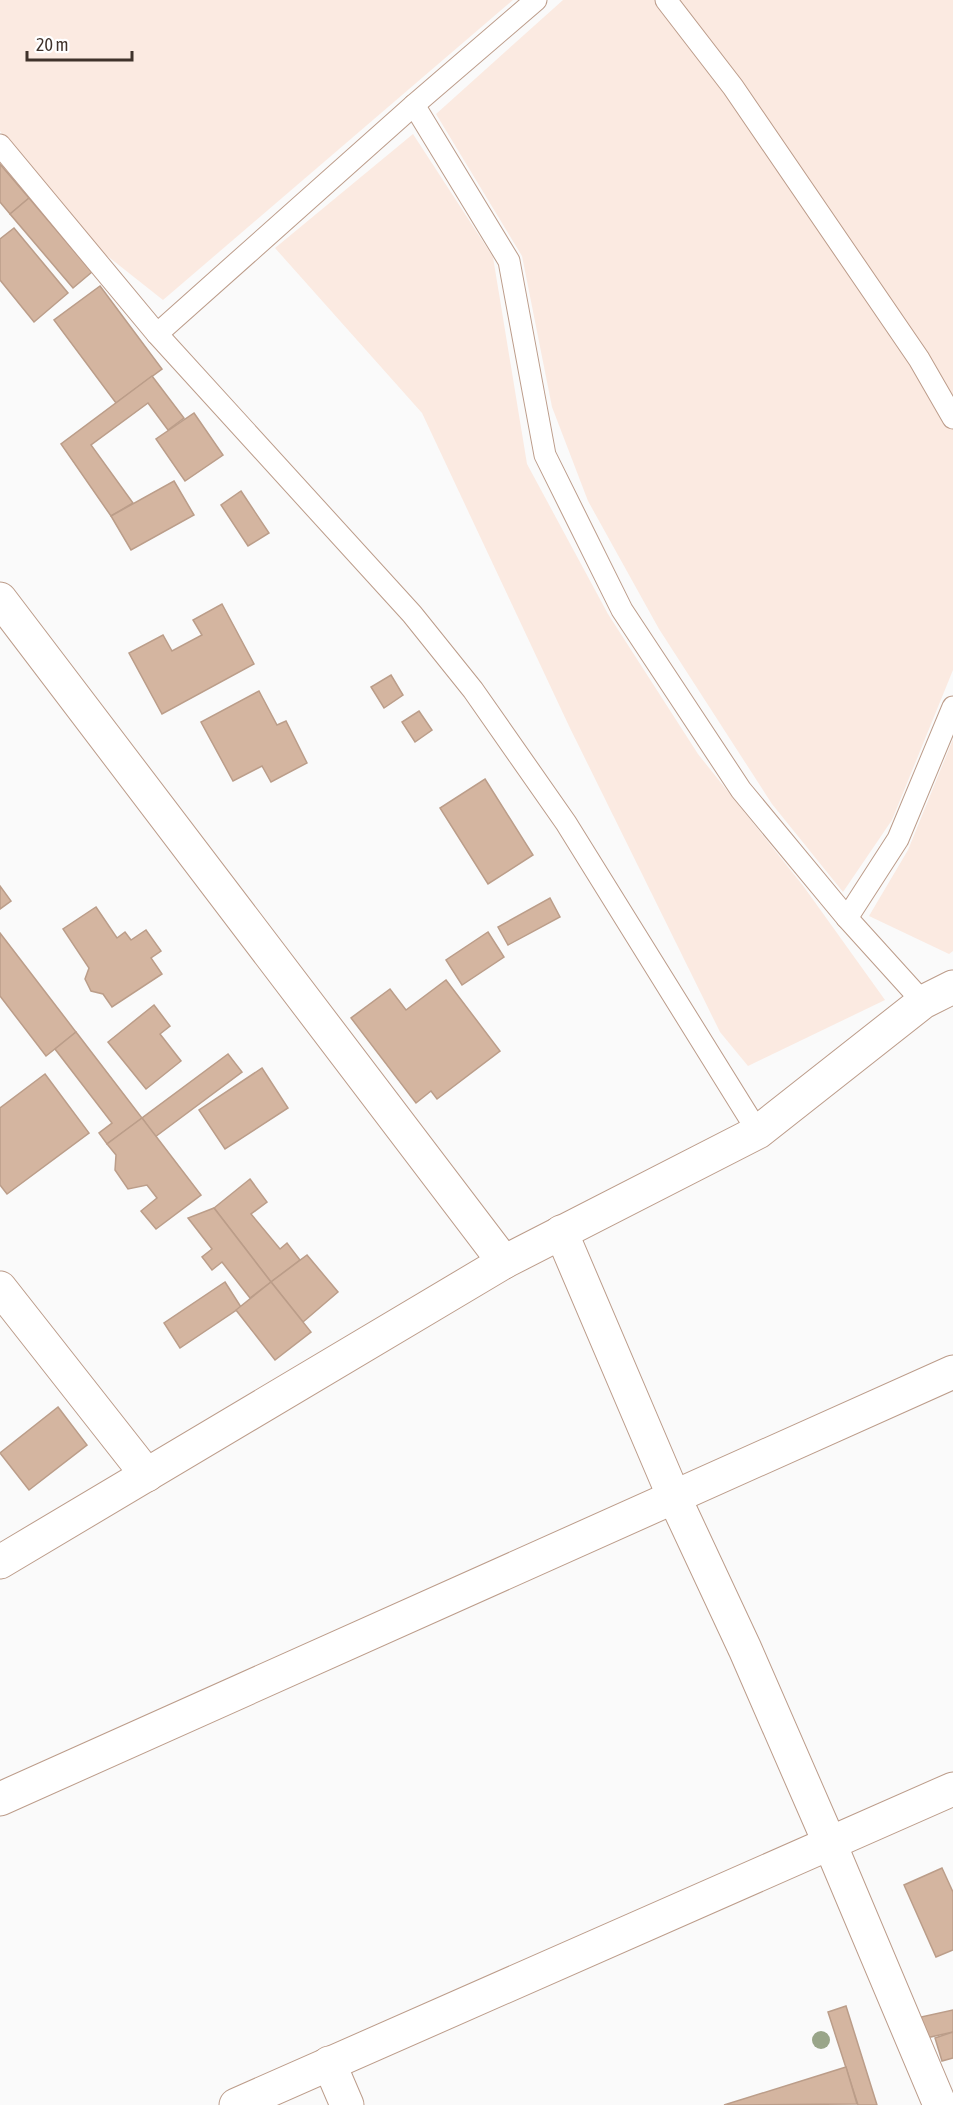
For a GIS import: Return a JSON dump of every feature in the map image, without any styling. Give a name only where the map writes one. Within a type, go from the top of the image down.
[{"type":"street","points":[[0,599],[504,1262]]},
{"type":"street","points":[[0,1562],[504,1262],[758,1132],[923,1002],[953,987]]},
{"type":"street","points":[[561,1232],[674,1497],[745,1649],[830,1844],[940,2105]]},
{"type":"street","points":[[0,1287],[147,1475]]},
{"type":"street","points":[[0,1799],[953,1372]]},
{"type":"street","points":[[236,2105],[953,1789]]},
{"type":"street","points":[[329,2063],[347,2105]]},
{"type":"lane","points":[[157,334],[414,105],[536,0]]},
{"type":"lane","points":[[666,0],[733,87],[919,359],[953,418]]},
{"type":"lane","points":[[414,105],[509,261],[545,454],[622,610],[741,790],[847,918],[923,1002]]},
{"type":"lane","points":[[0,145],[157,334],[412,614],[473,690],[566,823],[758,1132]]},
{"type":"lane","points":[[847,918],[898,839],[953,707]]},
{"type":"shaded area","points":[[0,0],[513,0],[163,300],[96,247],[42,186],[0,131]]},
{"type":"shaded area","points":[[563,0],[953,0],[953,670],[892,820],[843,892],[772,804],[659,629],[588,501],[552,407],[522,256],[436,114]]},
{"type":"shaded area","points":[[413,134],[493,257],[527,464],[608,614],[698,754],[804,887],[885,1000],[748,1066],[720,1032],[569,726],[422,413],[275,248]]},
{"type":"shaded area","points":[[953,739],[953,951],[949,954],[869,916],[908,850]]},
{"type":"building","points":[[0,164],[29,198],[10,214],[0,202]]},
{"type":"building","points":[[29,198],[92,272],[73,288],[10,214]]},
{"type":"building","points":[[14,228],[68,293],[34,322],[0,280],[0,239]]},
{"type":"building","points":[[100,286],[162,369],[116,403],[54,320]]},
{"type":"building","points":[[152,376],[184,418],[168,430],[148,403],[91,445],[133,503],[111,516],[61,444]]},
{"type":"building","points":[[194,413],[223,455],[185,481],[156,439]]},
{"type":"building","points":[[174,481],[194,515],[131,550],[111,516]]},
{"type":"building","points":[[241,491],[269,533],[248,546],[221,505]]},
{"type":"building","points":[[222,604],[254,664],[162,714],[129,653],[163,635],[172,651],[202,635],[193,620]]},
{"type":"building","points":[[391,675],[403,695],[384,708],[371,687]]},
{"type":"building","points":[[259,691],[277,725],[286,721],[307,763],[271,782],[262,766],[233,781],[201,722]]},
{"type":"building","points":[[419,711],[432,730],[415,742],[402,722]]},
{"type":"building","points":[[485,779],[533,855],[488,884],[440,808]]},
{"type":"building","points":[[0,886],[11,901],[0,909]]},
{"type":"building","points":[[550,898],[560,917],[508,945],[498,927]]},
{"type":"building","points":[[96,907],[117,938],[125,932],[131,940],[146,930],[161,951],[151,958],[162,974],[112,1007],[103,994],[91,991],[85,979],[89,968],[63,929]]},
{"type":"building","points":[[488,932],[504,957],[462,985],[446,960]]},
{"type":"building","points":[[0,933],[76,1032],[46,1056],[0,996]]},
{"type":"building","points":[[446,980],[500,1051],[437,1099],[431,1091],[416,1103],[351,1018],[390,989],[406,1010]]},
{"type":"building","points":[[154,1005],[170,1026],[160,1034],[181,1061],[146,1089],[108,1042]]},
{"type":"building","points":[[76,1032],[142,1118],[107,1144],[99,1133],[112,1123],[55,1049]]},
{"type":"building","points":[[228,1054],[242,1072],[155,1137],[142,1118]]},
{"type":"building","points":[[262,1068],[288,1108],[225,1149],[199,1110]]},
{"type":"building","points":[[45,1074],[89,1133],[7,1194],[0,1185],[0,1108]]},
{"type":"building","points":[[142,1118],[201,1195],[156,1229],[141,1211],[157,1198],[147,1185],[128,1189],[115,1170],[116,1155],[107,1144]]},
{"type":"building","points":[[250,1179],[267,1202],[251,1214],[280,1249],[287,1243],[300,1260],[271,1282],[214,1208]]},
{"type":"building","points":[[214,1208],[271,1282],[250,1298],[222,1262],[212,1270],[202,1257],[212,1249],[188,1218]]},
{"type":"building","points":[[307,1255],[338,1292],[303,1322],[271,1282]]},
{"type":"building","points":[[225,1282],[241,1307],[180,1348],[164,1323]]},
{"type":"building","points":[[271,1282],[311,1332],[275,1360],[236,1310]]},
{"type":"building","points":[[58,1407],[87,1445],[29,1490],[0,1453]]},
{"type":"building","points":[[942,1868],[953,1892],[953,1950],[936,1957],[904,1885]]},
{"type":"building","points":[[846,2006],[877,2105],[858,2105],[828,2012]]},
{"type":"building","points":[[953,2010],[953,2032],[926,2038],[921,2017]]},
{"type":"building","points":[[953,2032],[953,2058],[942,2061],[935,2038]]},
{"type":"building","points":[[846,2067],[857,2104],[724,2105]]}]
